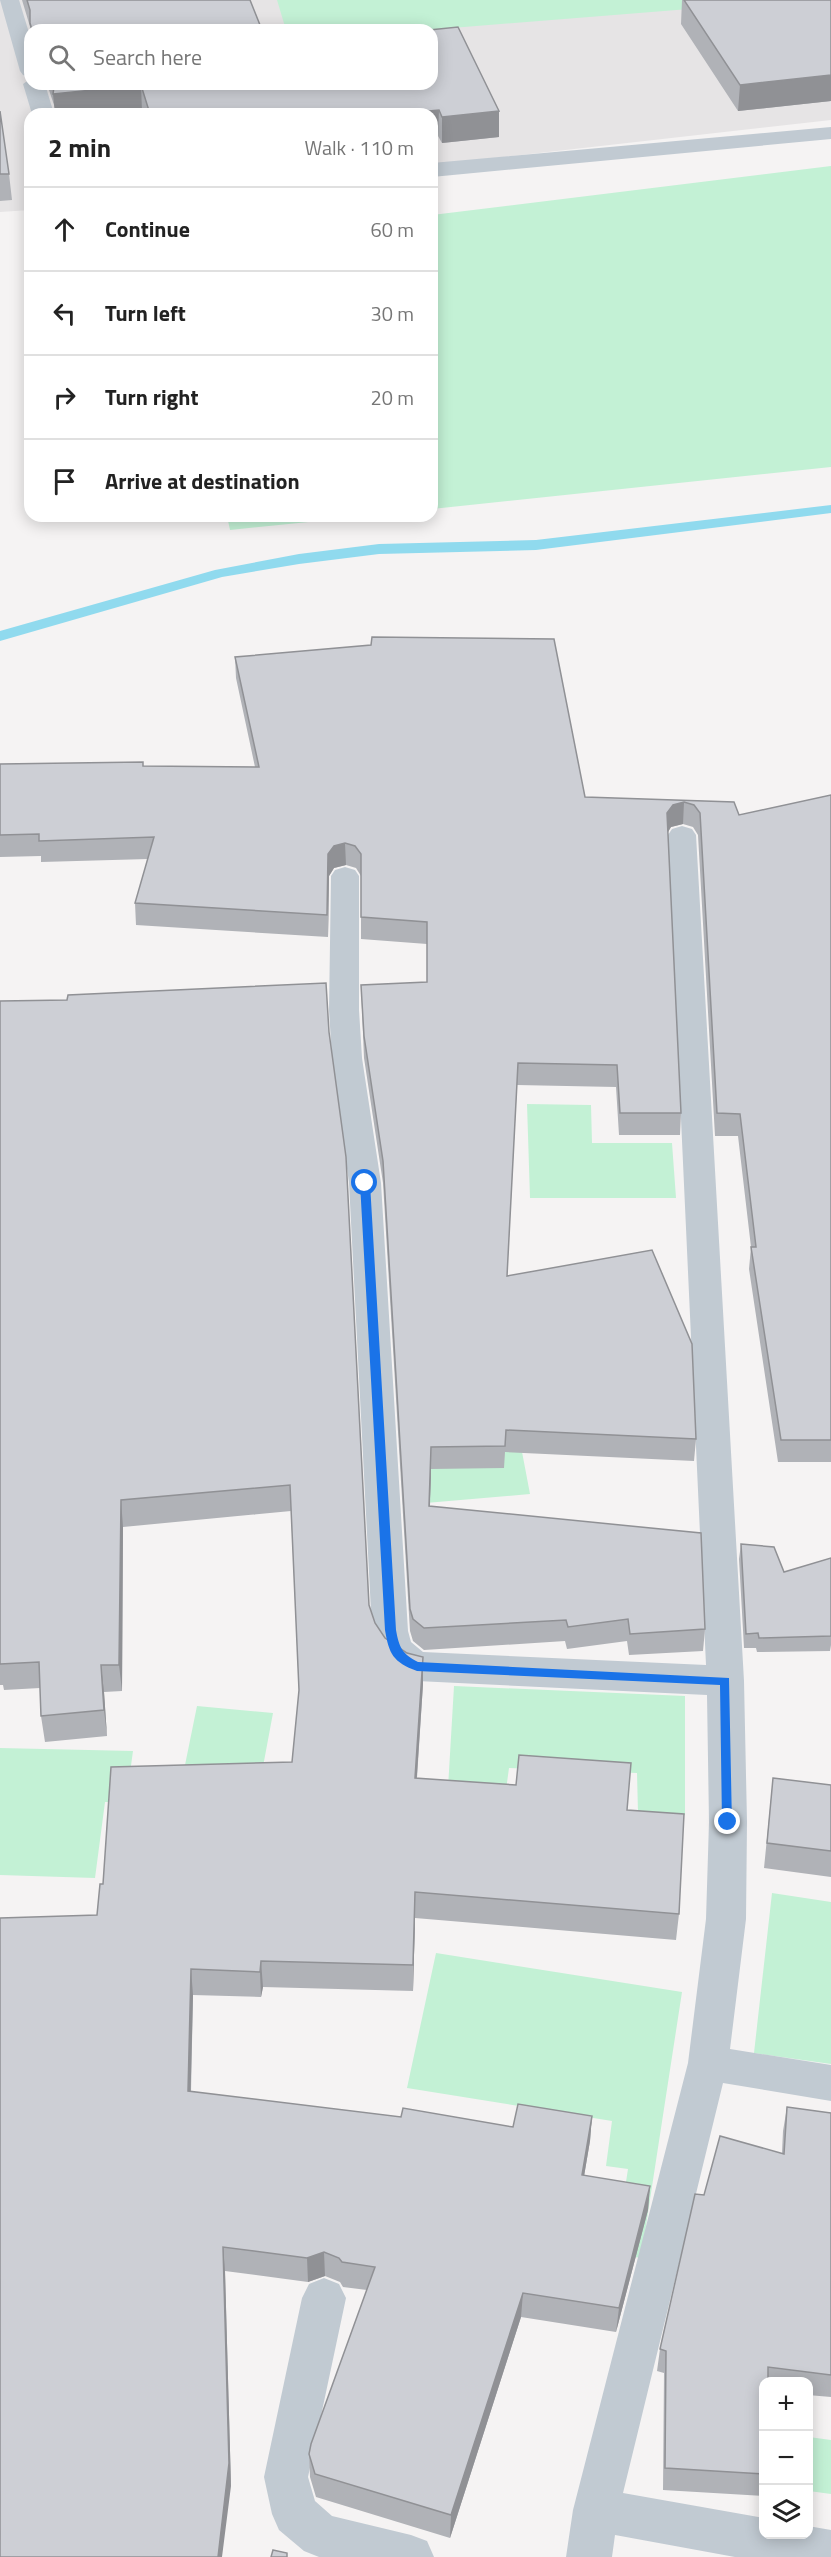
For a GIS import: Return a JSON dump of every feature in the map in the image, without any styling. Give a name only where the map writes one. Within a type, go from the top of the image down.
[{"type":"street","points":[[9,0],[24,50]]},
{"type":"street","points":[[36,90],[41,108]]},
{"type":"street","points":[[438,169],[831,133]]},
{"type":"street","points":[[589,2557],[596,2510],[708,2063],[726,1919],[728,1822],[725,1681],[682,836]]},
{"type":"street","points":[[345,876],[344,1010],[347,1058],[365,1183],[390,1619],[394,1650],[403,1660],[417,1666],[725,1681]]},
{"type":"street","points":[[708,2063],[831,2083]]},
{"type":"street","points":[[324,2298],[286,2477],[295,2514],[320,2535],[411,2557]]},
{"type":"street","points":[[596,2510],[831,2552]]},
{"type":"shaded area","points":[[0,0],[831,0],[831,120],[438,164],[438,108],[24,108],[24,210],[0,212]]},
{"type":"green space","points":[[277,0],[801,0],[438,29],[438,24],[284,24]]},
{"type":"green space","points":[[831,166],[831,467],[438,508],[438,214]]},
{"type":"green space","points":[[228,522],[309,522],[230,530]]},
{"type":"green space","points":[[527,1104],[591,1105],[592,1143],[672,1143],[676,1198],[530,1198]]},
{"type":"green space","points":[[519,1436],[530,1494],[414,1504],[406,1446]]},
{"type":"green space","points":[[454,1686],[685,1696],[685,1815],[638,1813],[637,1773],[509,1768],[506,1790],[448,1788]]},
{"type":"green space","points":[[197,1706],[273,1713],[262,1772],[185,1765]]},
{"type":"green space","points":[[0,1748],[133,1751],[126,1802],[105,1802],[95,1878],[0,1875]]},
{"type":"green space","points":[[772,1893],[831,1902],[831,2064],[754,2053]]},
{"type":"green space","points":[[436,1953],[682,1992],[641,2258],[615,2254],[628,2169],[606,2166],[612,2121],[407,2088]]},
{"type":"green space","points":[[813,2438],[831,2440],[831,2494],[813,2492]]},
{"type":"building","points":[[27,0],[250,0],[260,24],[30,24]]},
{"type":"building","points":[[684,0],[831,0],[831,75],[740,85]]},
{"type":"building","points":[[458,27],[499,111],[442,117],[438,108],[148,108],[143,90],[438,90],[438,29]]},
{"type":"building","points":[[54,90],[92,90],[53,94]]},
{"type":"building","points":[[0,111],[9,174],[0,174]]},
{"type":"building","points":[[372,637],[554,639],[585,797],[734,802],[739,815],[831,795],[831,1440],[781,1440],[751,1247],[756,1247],[740,1114],[717,1113],[700,813],[694,805],[684,802],[673,805],[667,813],[681,1113],[620,1113],[617,1065],[518,1063],[507,1276],[652,1250],[692,1344],[696,1439],[506,1430],[505,1446],[431,1447],[429,1506],[701,1533],[705,1629],[630,1634],[628,1619],[568,1627],[566,1620],[424,1628],[413,1619],[410,1609],[383,1161],[364,1036],[361,985],[427,982],[427,922],[361,917],[361,854],[355,846],[345,843],[334,846],[328,854],[327,915],[135,903],[154,837],[39,841],[39,834],[0,835],[0,764],[143,762],[143,766],[259,767],[235,657],[371,645]]},
{"type":"building","points":[[326,983],[329,1032],[346,1157],[369,1605],[375,1623],[385,1638],[407,1653],[423,1657],[415,1778],[516,1785],[519,1755],[631,1763],[627,1810],[684,1814],[679,1914],[415,1892],[413,1965],[261,1961],[260,1972],[191,1969],[188,2091],[401,2117],[403,2108],[513,2127],[518,2104],[592,2116],[582,2175],[650,2186],[619,2308],[523,2293],[451,2515],[315,2474],[309,2454],[311,2444],[375,2267],[342,2262],[339,2258],[324,2252],[307,2258],[223,2247],[229,2463],[218,2557],[0,2557],[0,1918],[97,1915],[100,1884],[103,1884],[111,1767],[292,1762],[299,1690],[290,1485],[121,1500],[119,1665],[101,1665],[104,1710],[41,1716],[39,1662],[0,1664],[0,1001],[67,1000],[68,995]]},
{"type":"building","points":[[741,1544],[774,1547],[784,1572],[831,1558],[831,1636],[759,1638],[758,1633],[746,1634]]},
{"type":"building","points":[[773,1778],[831,1785],[831,1851],[767,1843]]},
{"type":"building","points":[[787,2107],[831,2113],[831,2375],[768,2367],[768,2377],[759,2377],[759,2474],[665,2468],[666,2351],[660,2349],[695,2194],[704,2195],[720,2136],[784,2154]]},
{"type":"building","points":[[273,2550],[287,2553],[287,2557],[271,2557]]},
{"type":"waterway","points":[[0,636],[220,573],[299,559],[379,549],[536,545],[831,509]]},
{"type":"route","points":[[365,1183],[390,1630],[394,1650],[403,1660],[417,1666],[725,1681],[728,1822]]}]
